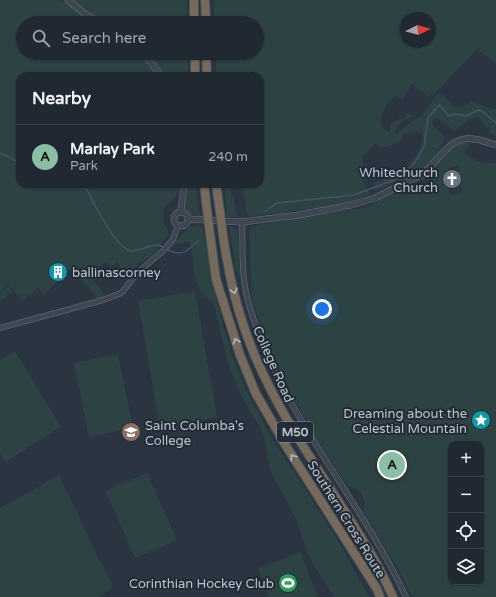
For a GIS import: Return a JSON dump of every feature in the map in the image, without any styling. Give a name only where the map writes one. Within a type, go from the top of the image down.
[{"type":"highway","points":[[194,0],[194,16]]},
{"type":"highway","points":[[205,0],[206,16]]},
{"type":"highway","points":[[195,60],[195,72]]},
{"type":"highway","points":[[206,60],[207,72]]},
{"type":"highway","name":"Southern Cross Route","points":[[204,188],[216,279],[240,355],[256,394],[286,446],[373,583],[380,597]]},
{"type":"highway","name":"Southern Cross Route","points":[[217,188],[226,253],[235,298],[258,363],[292,428],[374,559],[394,597]]},
{"type":"street","points":[[68,0],[89,16]]},
{"type":"street","points":[[149,60],[158,72]]},
{"type":"street","points":[[188,219],[242,222],[299,215],[351,205],[369,200],[421,175],[450,146],[458,141],[474,139],[496,145]]},
{"type":"street","points":[[181,212],[184,188]]},
{"type":"street","points":[[178,226],[174,223],[176,213],[185,213],[188,219]]},
{"type":"street","points":[[178,226],[185,225],[188,219]]},
{"type":"street","name":"College Road","points":[[242,222],[243,273],[245,287],[253,315],[270,360],[301,421],[375,538],[397,576],[406,597]]},
{"type":"street","points":[[0,328],[117,295],[124,290],[137,273],[164,250],[169,244],[178,226]]},
{"type":"green space","points":[[0,0],[61,0],[83,16],[16,16],[16,60],[146,60],[155,72],[16,72],[16,188],[179,188],[179,190],[172,201],[163,209],[164,224],[169,235],[151,256],[139,263],[137,267],[124,277],[118,262],[112,266],[106,262],[89,274],[106,297],[98,299],[83,281],[70,269],[44,295],[38,288],[23,301],[8,284],[0,292]]},
{"type":"green space","points":[[72,0],[187,0],[187,16],[94,16]]},
{"type":"green space","points":[[214,0],[496,0],[496,63],[477,49],[430,98],[412,84],[403,99],[395,96],[384,110],[381,123],[382,127],[390,133],[390,124],[399,119],[404,119],[406,114],[415,116],[402,122],[397,128],[395,134],[422,116],[437,94],[444,96],[454,107],[465,106],[471,101],[496,109],[496,137],[491,134],[489,126],[485,127],[479,117],[468,120],[454,131],[438,118],[435,118],[432,122],[434,127],[445,136],[432,159],[418,172],[375,191],[373,186],[374,182],[384,180],[395,171],[394,176],[401,176],[419,151],[422,133],[414,130],[403,135],[400,142],[382,148],[375,144],[362,157],[364,170],[368,177],[363,180],[370,194],[355,200],[314,208],[250,217],[246,212],[242,188],[264,188],[264,72],[216,72],[216,60],[264,60],[264,16],[215,16]]},
{"type":"green space","points":[[152,60],[188,60],[188,72],[160,72]]},
{"type":"green space","points":[[467,141],[470,143],[464,154],[479,162],[496,163],[496,597],[412,597],[397,567],[363,511],[365,502],[362,494],[355,488],[347,486],[309,426],[294,399],[267,342],[252,300],[249,234],[251,228],[263,224],[364,208],[378,202],[388,194],[411,195],[437,193],[428,187],[431,178],[423,181],[422,178],[455,145]],"holes":[[[458,165],[462,190],[466,187],[460,193],[450,194],[445,171]]]},
{"type":"green space","points":[[186,188],[196,188],[200,217],[193,214],[192,215],[186,208],[185,197]]},
{"type":"green space","points":[[224,188],[231,188],[238,217],[227,217]]},
{"type":"green space","points":[[201,225],[223,326],[235,364],[249,396],[274,442],[305,488],[344,551],[369,597],[334,597],[313,564],[306,549],[296,519],[270,470],[264,437],[260,426],[249,410],[232,375],[214,304],[202,293],[194,276],[192,251],[189,241],[177,244],[166,251],[190,227]]},
{"type":"green space","points":[[229,226],[238,232],[240,280],[235,266]]},
{"type":"green space","points":[[8,286],[13,291],[2,301],[0,300],[0,294]]},
{"type":"green space","points":[[195,291],[217,417],[160,427],[138,301]]},
{"type":"green space","points":[[15,351],[61,427],[5,462],[0,453],[0,360]]},
{"type":"green space","points":[[118,354],[133,428],[89,437],[74,363]]},
{"type":"green space","points":[[147,473],[177,540],[135,558],[106,491]]},
{"type":"green space","points":[[59,475],[113,588],[98,597],[0,597],[0,508]]},
{"type":"green space","name":"Corinthian Hockey Club","points":[[300,552],[318,597],[269,597],[258,569]]},
{"type":"waterway","points":[[264,212],[277,203],[354,195],[394,180],[408,170],[418,158],[424,146],[428,118],[439,105],[449,116],[455,114],[467,116],[478,110],[482,111],[496,123]]},
{"type":"waterway","points":[[0,153],[16,160]]},
{"type":"waterway","points":[[84,188],[87,190],[112,235],[119,243],[131,251],[158,245],[175,253],[179,253],[186,251],[199,240]]},
{"type":"place","name":"Whitechurch Church","points":[[452,179]]},
{"type":"place","name":"ballinascorney","points":[[58,272]]},
{"type":"place","name":"Dreaming about the Celestial Mountain","points":[[481,420]]},
{"type":"place","name":"Saint Columba's College","points":[[131,432]]},
{"type":"place","name":"Marlay Park","points":[[392,465]]},
{"type":"place","name":"Corinthian Hockey Club","points":[[288,583]]}]
